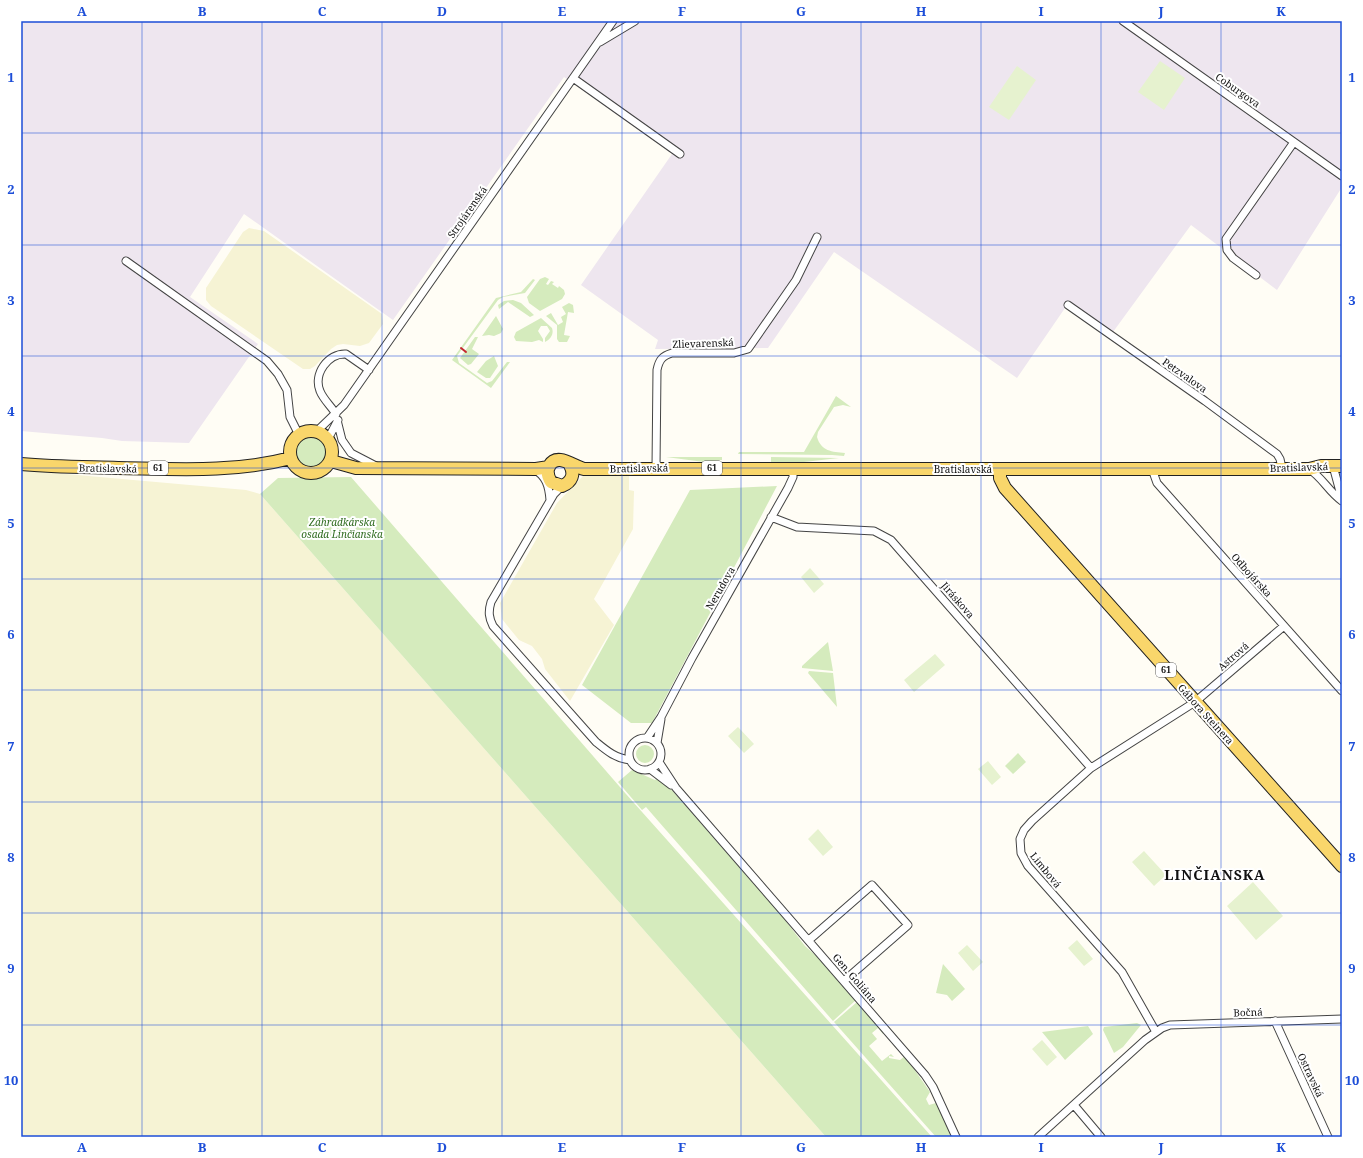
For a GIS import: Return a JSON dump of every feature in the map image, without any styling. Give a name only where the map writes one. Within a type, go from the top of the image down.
[{"type":"main road","points":[[307,432],[316,432],[328,439],[332,450],[331,461],[321,472],[311,474],[297,468],[291,458],[291,446],[299,435],[307,432]]},
{"type":"main road","name":"Bratislavská","points":[[21,464],[55,467],[212,469],[264,465],[291,458]]},
{"type":"main road","points":[[553,484],[555,461],[559,460],[572,470]]},
{"type":"main road","points":[[331,461],[356,468],[535,469],[553,484]]},
{"type":"main road","name":"Bratislavská","points":[[553,484],[570,481],[572,470],[584,468],[1152,469],[1308,468],[1335,466]]},
{"type":"main road","name":"Gábora Steinera","points":[[1000,469],[1000,478],[1005,488],[1342,866]]},
{"type":"street","name":"Strojárenská","points":[[338,416],[613,21]]},
{"type":"street","points":[[596,44],[635,21]]},
{"type":"street","name":"Coburgova","points":[[1123,21],[1342,176]]},
{"type":"street","points":[[573,78],[680,154]]},
{"type":"street","points":[[1256,275],[1233,258],[1226,250],[1226,239],[1294,142]]},
{"type":"street","name":"Zlievarenská","points":[[656,467],[656,370],[658,361],[665,355],[672,353],[734,353],[748,349],[796,280],[817,236]]},
{"type":"street","points":[[126,261],[267,361],[278,374],[287,390],[290,416],[299,435]]},
{"type":"street","name":"Petzvalova","points":[[1068,305],[1205,401],[1277,454],[1282,468]]},
{"type":"street","points":[[369,370],[346,354],[335,355],[324,365],[319,379],[319,389],[338,416],[342,440],[351,453],[378,467]]},
{"type":"street","points":[[316,432],[338,416]]},
{"type":"street","points":[[328,439],[338,416]]},
{"type":"street","points":[[1325,484],[1324,474],[1335,466],[1342,496]]},
{"type":"street","name":"Nerudova","points":[[647,738],[661,717],[692,658],[792,482],[793,468]]},
{"type":"street","points":[[1308,468],[1320,477],[1325,484],[1342,496]]},
{"type":"street","points":[[535,469],[544,476],[546,481],[553,484],[491,602],[488,610],[490,618],[493,626],[596,742],[609,753],[619,758],[630,760]]},
{"type":"street","name":"Odbojárska","points":[[1152,469],[1157,483],[1342,691]]},
{"type":"street","name":"Jiráskova","points":[[771,517],[797,527],[874,531],[892,540],[1091,768]]},
{"type":"street","name":"Astrová","points":[[1195,702],[1284,626]]},
{"type":"street","name":"Limbová","points":[[1156,1032],[1122,972],[1028,866],[1021,854],[1020,839],[1026,826],[1091,768],[1195,702]]},
{"type":"street","name":"Nerudova","points":[[657,744],[661,717]]},
{"type":"street","points":[[650,769],[659,762],[661,752],[657,744],[647,738],[638,739],[634,742],[629,751],[630,760],[636,767],[640,769],[650,769],[676,788]]},
{"type":"street","points":[[609,753],[629,751]]},
{"type":"street","points":[[659,762],[676,788]]},
{"type":"street","name":"Gen. Goliána","points":[[676,788],[925,1075],[956,1137]]},
{"type":"street","points":[[808,940],[872,885],[908,925],[844,981]]},
{"type":"street","name":"Bočná","points":[[1156,1032],[1170,1025],[1342,1019]]},
{"type":"street","name":"Ostravská","points":[[1275,1021],[1328,1137]]},
{"type":"street","points":[[1038,1137],[1156,1032]]},
{"type":"street","points":[[1074,1105],[1101,1137]]},
{"type":"shaded area","points":[[21,21],[1342,21],[1342,187],[1277,290],[1191,225],[1113,332],[1065,308],[1017,378],[834,252],[768,348],[655,349],[658,340],[581,285],[672,154],[564,77],[393,320],[244,214],[190,297],[258,344],[189,443],[122,441],[21,431]]},
{"type":"shaded area","points":[[249,228],[264,231],[382,314],[383,324],[369,343],[360,346],[343,344],[337,345],[331,349],[315,366],[310,369],[303,369],[211,306],[206,300],[206,288],[243,232]]},
{"type":"shaded area","points":[[21,470],[246,490],[260,494],[826,1137],[21,1137]]},
{"type":"shaded area","points":[[629,474],[629,490],[634,491],[633,529],[594,599],[614,625],[570,701],[545,669],[542,659],[532,646],[519,640],[502,619],[500,603],[557,503],[584,475]]},
{"type":"green space","points":[[1160,61],[1185,78],[1164,110],[1138,92]]},
{"type":"green space","points":[[1017,66],[1036,80],[1009,120],[989,107]]},
{"type":"green space","points":[[545,277],[549,279],[546,284],[548,285],[551,281],[554,282],[552,284],[558,288],[559,286],[564,290],[565,294],[562,299],[540,311],[529,303],[527,297],[540,279]]},
{"type":"green space","points":[[533,279],[535,280],[525,293],[503,297],[498,300],[457,356],[459,363],[487,383],[492,381],[507,362],[510,362],[491,388],[452,360],[496,298],[521,292]]},
{"type":"green space","points":[[513,300],[521,303],[534,315],[530,317],[508,302],[499,309],[498,305],[504,301]]},
{"type":"green space","points":[[569,303],[573,305],[574,313],[568,312],[564,335],[570,336],[567,342],[559,342],[557,339],[557,325],[546,316],[551,313],[558,325],[563,322],[561,317],[566,314],[562,307]]},
{"type":"green space","points":[[496,316],[503,329],[501,333],[494,336],[482,336]]},
{"type":"green space","points":[[541,318],[553,330],[552,336],[549,339],[545,342],[545,338],[550,331],[547,326],[541,326],[538,331],[543,339],[543,342],[539,340],[532,342],[516,341],[514,337],[516,332]]},
{"type":"green space","points":[[475,337],[478,337],[472,349],[479,354],[471,364],[468,365],[460,358]]},
{"type":"green space","points":[[494,356],[498,366],[490,378],[486,378],[477,372],[486,361]]},
{"type":"green space","points":[[836,396],[851,407],[843,405],[834,407],[818,432],[817,437],[824,448],[831,451],[845,453],[844,456],[738,454],[739,452],[804,452]]},
{"type":"green space","points":[[311,437],[317,438],[325,446],[325,458],[317,466],[311,467],[305,466],[297,458],[296,452],[297,446],[305,438]]},
{"type":"green space","points":[[666,457],[722,457],[722,460],[704,462]]},
{"type":"green space","points":[[771,457],[839,458],[804,462],[771,462]]},
{"type":"green space","name":"Záhradkárska osada Linčianska","points":[[351,477],[626,794],[932,1137],[826,1137],[260,494],[278,478]]},
{"type":"green space","points":[[777,486],[652,723],[631,723],[582,685],[690,490]]},
{"type":"green space","points":[[810,568],[824,584],[814,593],[801,577]]},
{"type":"green space","points":[[828,642],[833,671],[802,668],[802,666]]},
{"type":"green space","points":[[935,654],[945,665],[914,692],[904,680]]},
{"type":"green space","points":[[809,671],[833,673],[837,707],[808,673]]},
{"type":"green space","points":[[738,727],[754,744],[744,753],[728,736]]},
{"type":"green space","points":[[641,745],[649,745],[654,750],[652,761],[649,763],[641,763],[636,758],[636,750]]},
{"type":"green space","points":[[1018,753],[1026,762],[1013,774],[1005,766]]},
{"type":"green space","points":[[988,761],[1001,777],[992,785],[978,769]]},
{"type":"green space","points":[[632,770],[655,780],[658,777],[671,789],[782,916],[805,946],[823,962],[856,1000],[833,1021],[646,807],[642,810],[618,782]]},
{"type":"green space","points":[[818,829],[833,847],[823,856],[808,839]]},
{"type":"green space","points":[[1144,851],[1166,875],[1154,886],[1132,862]]},
{"type":"green space","points":[[1253,882],[1283,916],[1256,940],[1227,906]]},
{"type":"green space","points":[[1077,940],[1093,959],[1084,966],[1068,948]]},
{"type":"green space","points":[[967,945],[983,962],[973,971],[958,953]]},
{"type":"green space","points":[[943,964],[965,989],[952,1001],[947,995],[936,993]]},
{"type":"green space","points":[[857,1002],[884,1032],[883,1034],[878,1028],[872,1033],[877,1039],[869,1046],[882,1061],[891,1054],[894,1057],[889,1056],[889,1058],[900,1060],[905,1056],[930,1092],[926,1099],[929,1105],[936,1103],[952,1137],[936,1137],[834,1022]]},
{"type":"green space","points":[[1137,1023],[1141,1025],[1123,1047],[1114,1053],[1103,1030],[1104,1027]]},
{"type":"green space","points":[[1088,1026],[1093,1034],[1065,1060],[1042,1032]]},
{"type":"green space","points":[[1042,1040],[1057,1057],[1047,1066],[1032,1049]]},
{"type":"railway","points":[[461,348],[466,352]]},
{"type":"district","name":"LINČIANSKA","points":[[1215,875]]}]
